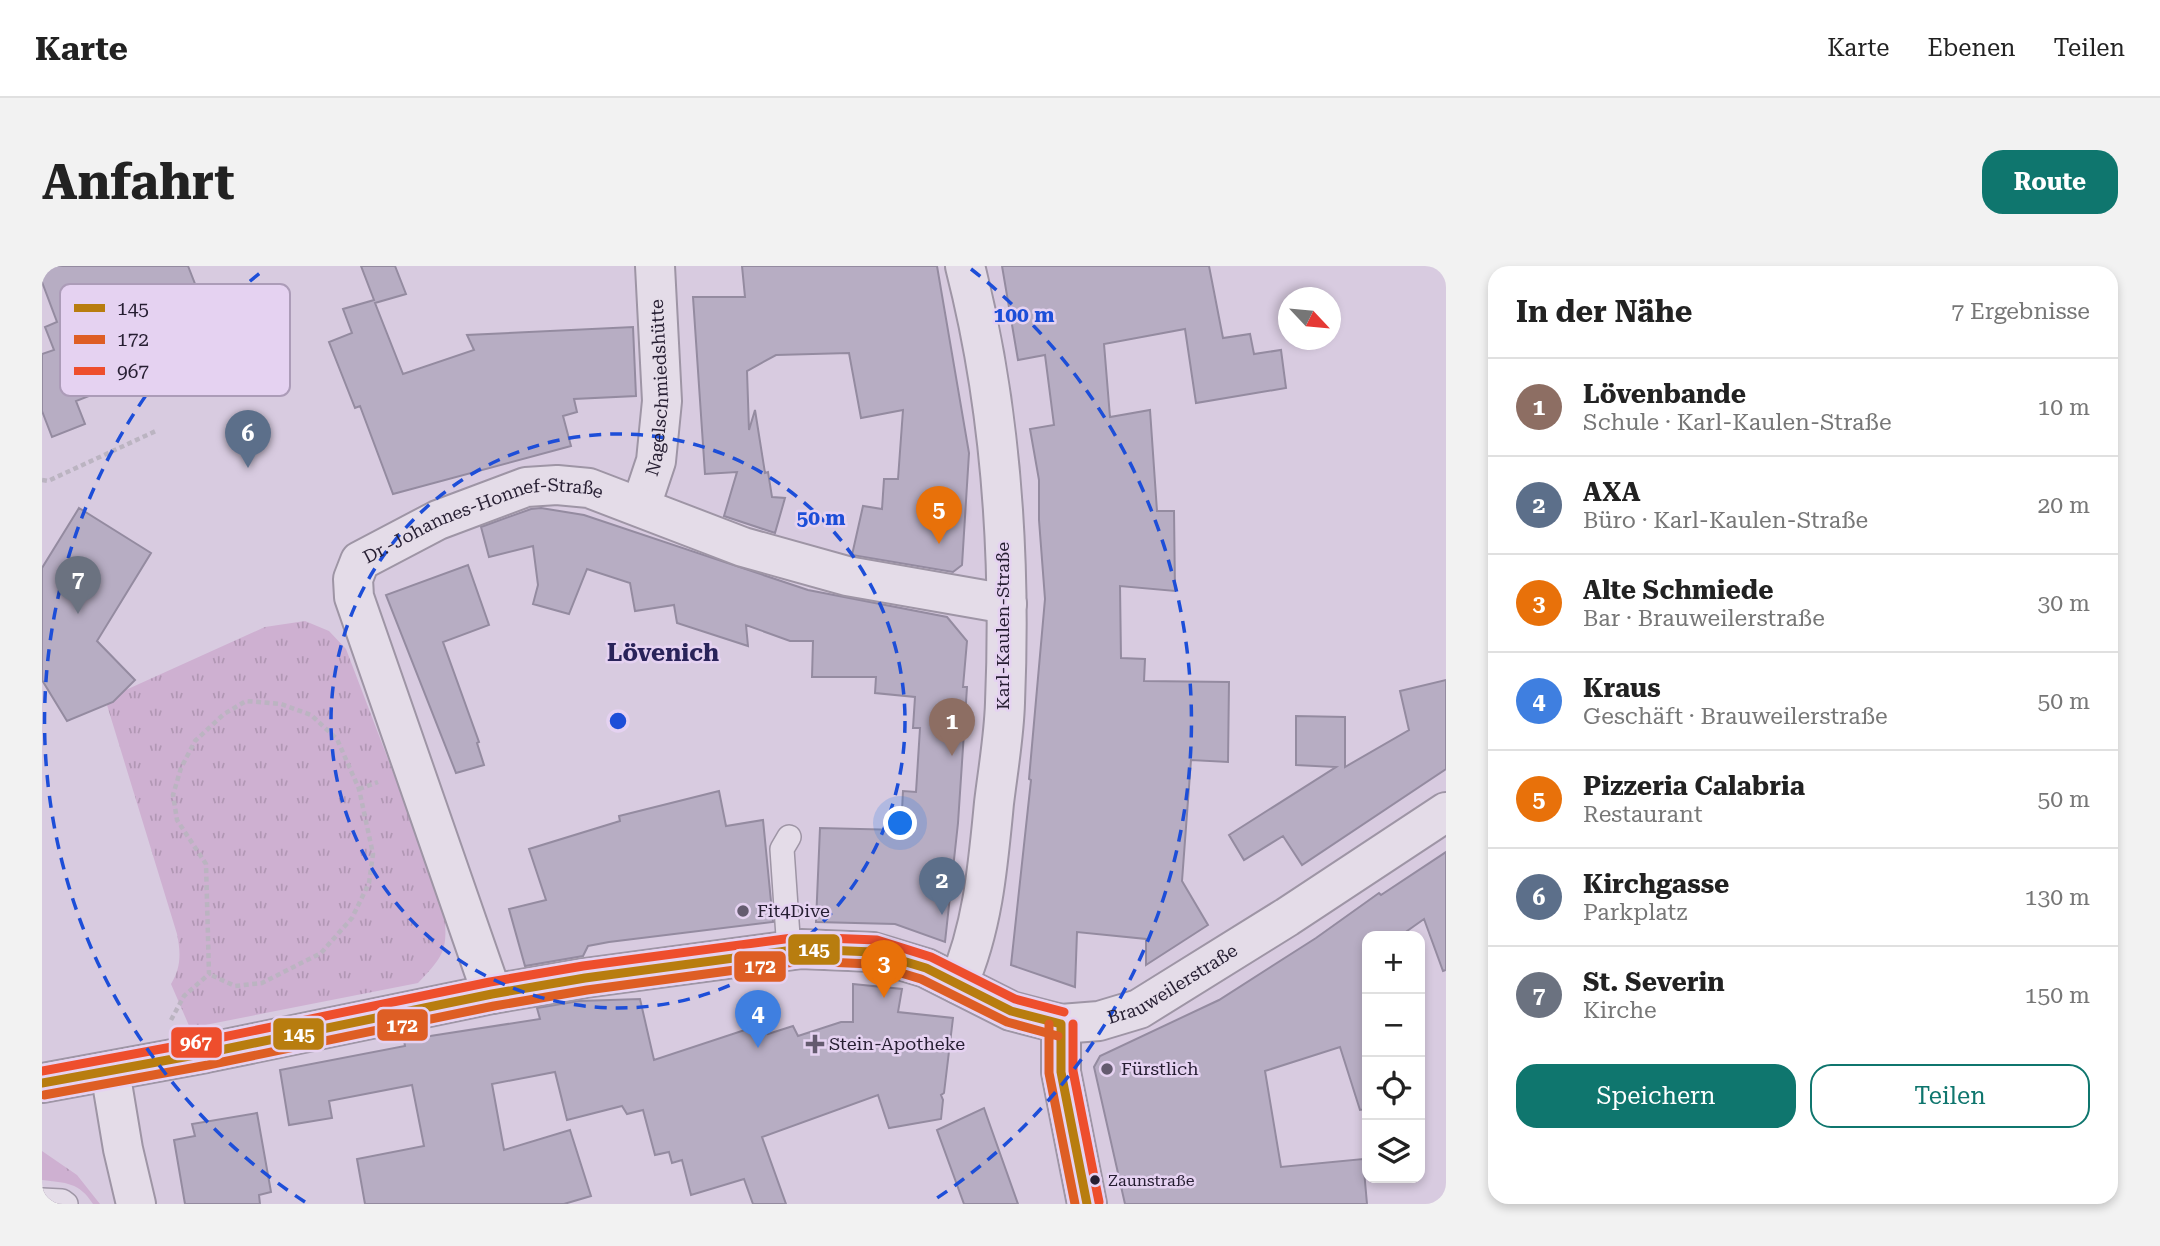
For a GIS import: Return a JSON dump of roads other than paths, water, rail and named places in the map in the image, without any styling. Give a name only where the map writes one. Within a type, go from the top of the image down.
[{"type":"street","name":"Nagelschmiedshütte","points":[[641,506],[656,461],[662,401],[655,266]]},
{"type":"street","name":"Karl-Kaulen-Straße","points":[[958,984],[970,957],[980,918],[1005,705],[1007,604],[998,436],[981,328],[965,266]]},
{"type":"street","name":"Dr.-Johannes-Honnef-Straße","points":[[492,994],[354,597],[353,579],[360,561],[438,520],[526,487],[557,485],[589,488],[743,547],[848,576],[1007,604]]},
{"type":"street","name":"Brauweilerstraße","points":[[42,1083],[492,994],[585,978],[789,951],[873,952],[926,968],[1011,1012],[1060,1024],[1099,1021],[1139,1009],[1446,813]]},
{"type":"street","points":[[1060,1024],[1060,1072],[1087,1204]]},
{"type":"street","points":[[110,1070],[123,1149],[136,1204]]},
{"type":"lane","points":[[789,837],[782,849],[789,951]]},
{"type":"lane","points":[[42,1200],[62,1201],[66,1204]]},
{"type":"place","name":"Kirchgasse","points":[[248,468]]},
{"type":"place","name":"Pizzeria Calabria","points":[[939,544]]},
{"type":"place","name":"St. Severin","points":[[78,614]]},
{"type":"place","name":"Lövenbande","points":[[952,756]]},
{"type":"place","name":"Fit4Dive","points":[[743,911]]},
{"type":"place","name":"AXA","points":[[942,915]]},
{"type":"place","name":"Alte Schmiede","points":[[884,998]]},
{"type":"place","name":"Stein-Apotheke","points":[[815,1044]]},
{"type":"place","name":"Kraus","points":[[758,1048]]},
{"type":"place","name":"Fürstlich","points":[[1107,1069]]},
{"type":"place","name":"Zaunstraße","points":[[1095,1180]]},
{"type":"district","name":"Lövenich","points":[[663,653]]}]
